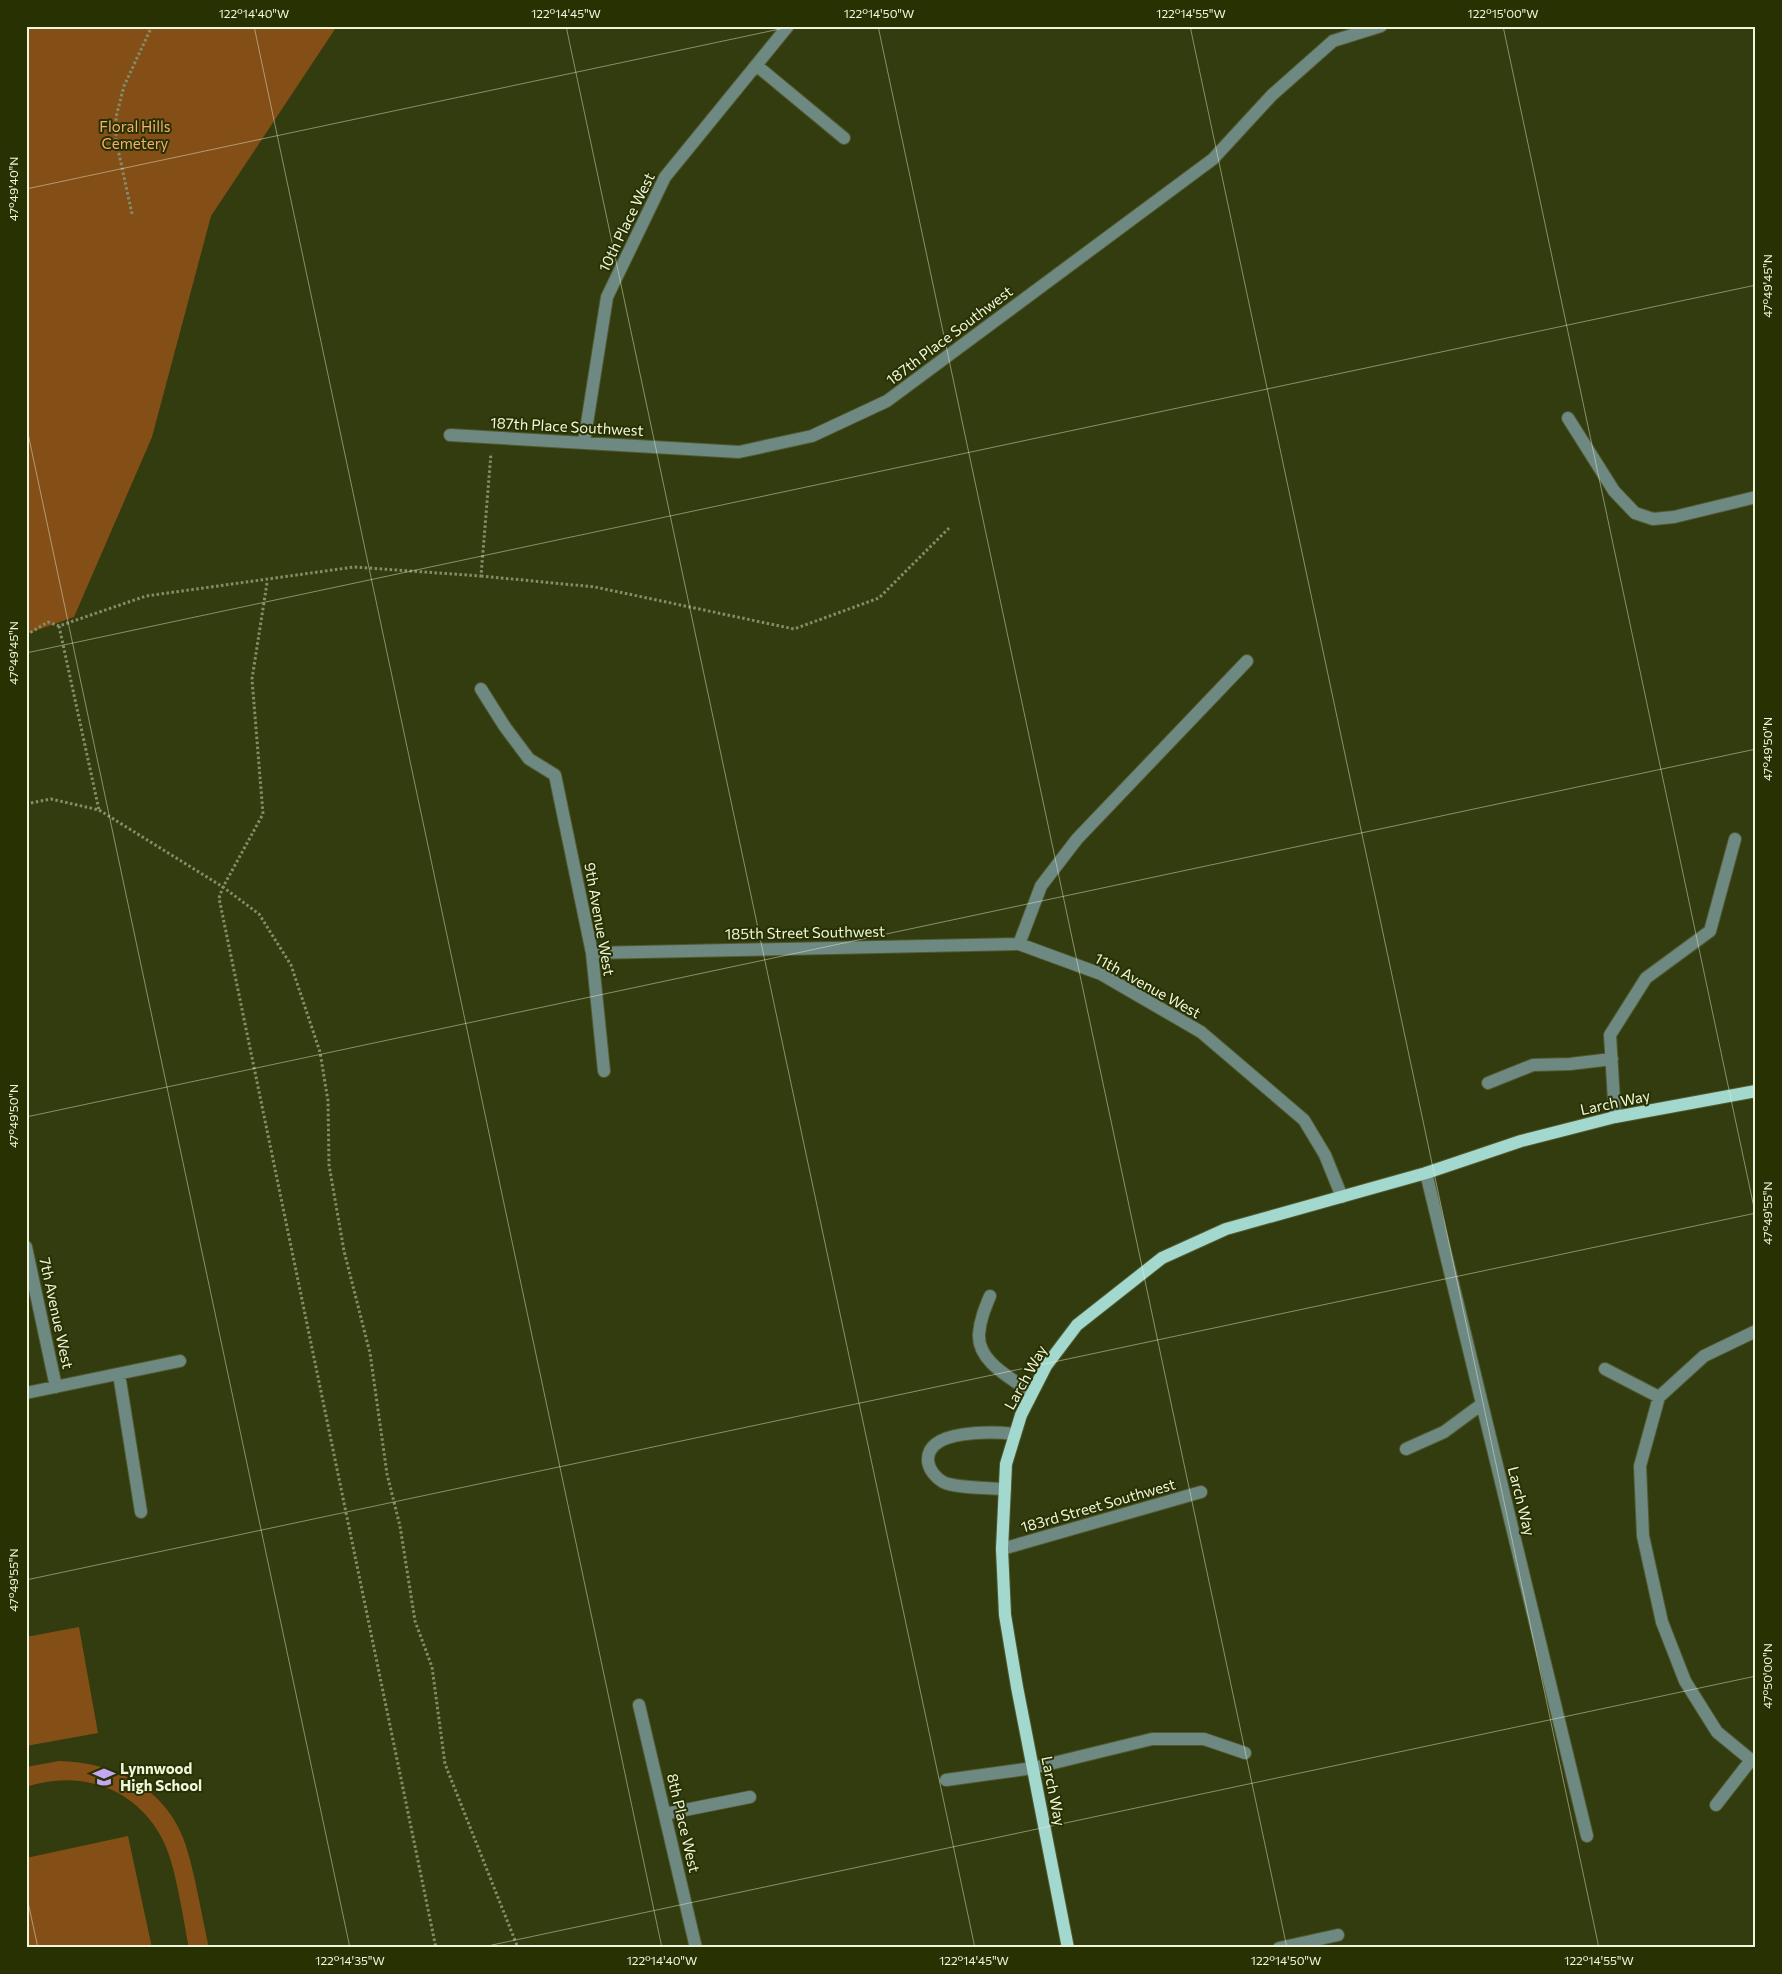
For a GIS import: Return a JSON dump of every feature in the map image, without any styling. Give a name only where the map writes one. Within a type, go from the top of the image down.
[{"type":"main road","name":"Larch Way","points":[[1068,1948],[1017,1687],[1005,1615],[1002,1548],[1006,1464],[1021,1415],[1046,1366],[1077,1326],[1162,1258],[1226,1229],[1426,1173],[1521,1141],[1615,1117],[1756,1091]]},
{"type":"street","name":"10th Place West","points":[[584,442],[607,297],[665,177],[788,26]]},
{"type":"street","name":"187th Place Southwest","points":[[450,436],[738,452],[812,436],[887,401],[1213,159],[1272,95],[1333,41],[1381,26]]},
{"type":"street","points":[[756,65],[844,138]]},
{"type":"street","points":[[1568,418],[1614,491],[1635,513],[1653,519],[1756,498]]},
{"type":"street","points":[[1019,944],[1041,886],[1077,839],[1247,661]]},
{"type":"street","name":"9th Avenue West","points":[[481,689],[505,727],[529,758],[554,775],[592,953],[604,1071]]},
{"type":"street","points":[[1615,1117],[1610,1035],[1646,978],[1710,931],[1735,839]]},
{"type":"street","name":"185th Street Southwest","points":[[592,953],[1019,944]]},
{"type":"street","name":"11th Avenue West","points":[[1019,944],[1101,974],[1201,1032],[1304,1120],[1325,1156],[1342,1197]]},
{"type":"street","points":[[1488,1083],[1533,1065],[1570,1064],[1612,1059]]},
{"type":"street","name":"Larch Way","points":[[1426,1173],[1587,1836]]},
{"type":"street","name":"7th Avenue West","points":[[26,1247],[56,1386]]},
{"type":"street","points":[[990,1296],[980,1328],[979,1336],[982,1348],[989,1360],[1032,1393]]},
{"type":"street","points":[[1716,1805],[1754,1761],[1717,1732],[1684,1681],[1662,1622],[1643,1536],[1640,1466],[1659,1397],[1704,1356],[1756,1331]]},
{"type":"street","points":[[26,1393],[180,1361]]},
{"type":"street","points":[[1605,1369],[1659,1397]]},
{"type":"street","points":[[119,1374],[141,1512]]},
{"type":"street","points":[[1406,1449],[1444,1432],[1482,1404]]},
{"type":"street","points":[[1005,1489],[944,1482],[930,1468],[929,1454],[938,1443],[970,1432],[1015,1434]]},
{"type":"street","name":"183rd Street Southwest","points":[[1002,1548],[1202,1492]]},
{"type":"street","name":"8th Place West","points":[[639,1705],[696,1948]]},
{"type":"street","points":[[946,1780],[1033,1768],[1152,1739],[1204,1739],[1245,1753]]},
{"type":"street","points":[[665,1814],[750,1797]]},
{"type":"street","points":[[1279,1948],[1338,1935]]},
{"type":"path","points":[[132,214],[116,140],[116,117],[124,86],[152,26]]},
{"type":"path","points":[[481,576],[492,438]]},
{"type":"path","points":[[26,635],[48,622],[59,626],[146,596],[354,568],[481,576],[596,587],[794,629],[879,598],[949,528]]},
{"type":"path","points":[[267,583],[252,679],[264,814],[223,887],[219,898],[436,1948]]},
{"type":"path","points":[[59,626],[99,810]]},
{"type":"path","points":[[26,804],[51,799],[99,810],[223,887],[259,914],[291,965],[320,1052],[328,1101],[329,1165],[344,1251],[370,1354],[387,1474],[400,1526],[415,1621],[432,1668],[445,1764],[518,1948]]},
{"type":"green space","name":"Floral Hills Cemetery","points":[[26,26],[337,26],[211,216],[152,437],[74,617],[26,634]]},
{"type":"green space","points":[[79,1627],[98,1733],[26,1746],[26,1637]]},
{"type":"green space","points":[[59,1761],[99,1766],[118,1773],[136,1782],[165,1807],[185,1843],[209,1948],[189,1948],[177,1883],[170,1858],[155,1827],[142,1811],[126,1798],[108,1789],[89,1783],[69,1780],[47,1782],[26,1787],[26,1767]]},
{"type":"green space","points":[[128,1836],[152,1948],[26,1948],[26,1858]]},
{"type":"place","name":"Lynnwood High School","points":[[104,1777]]}]
